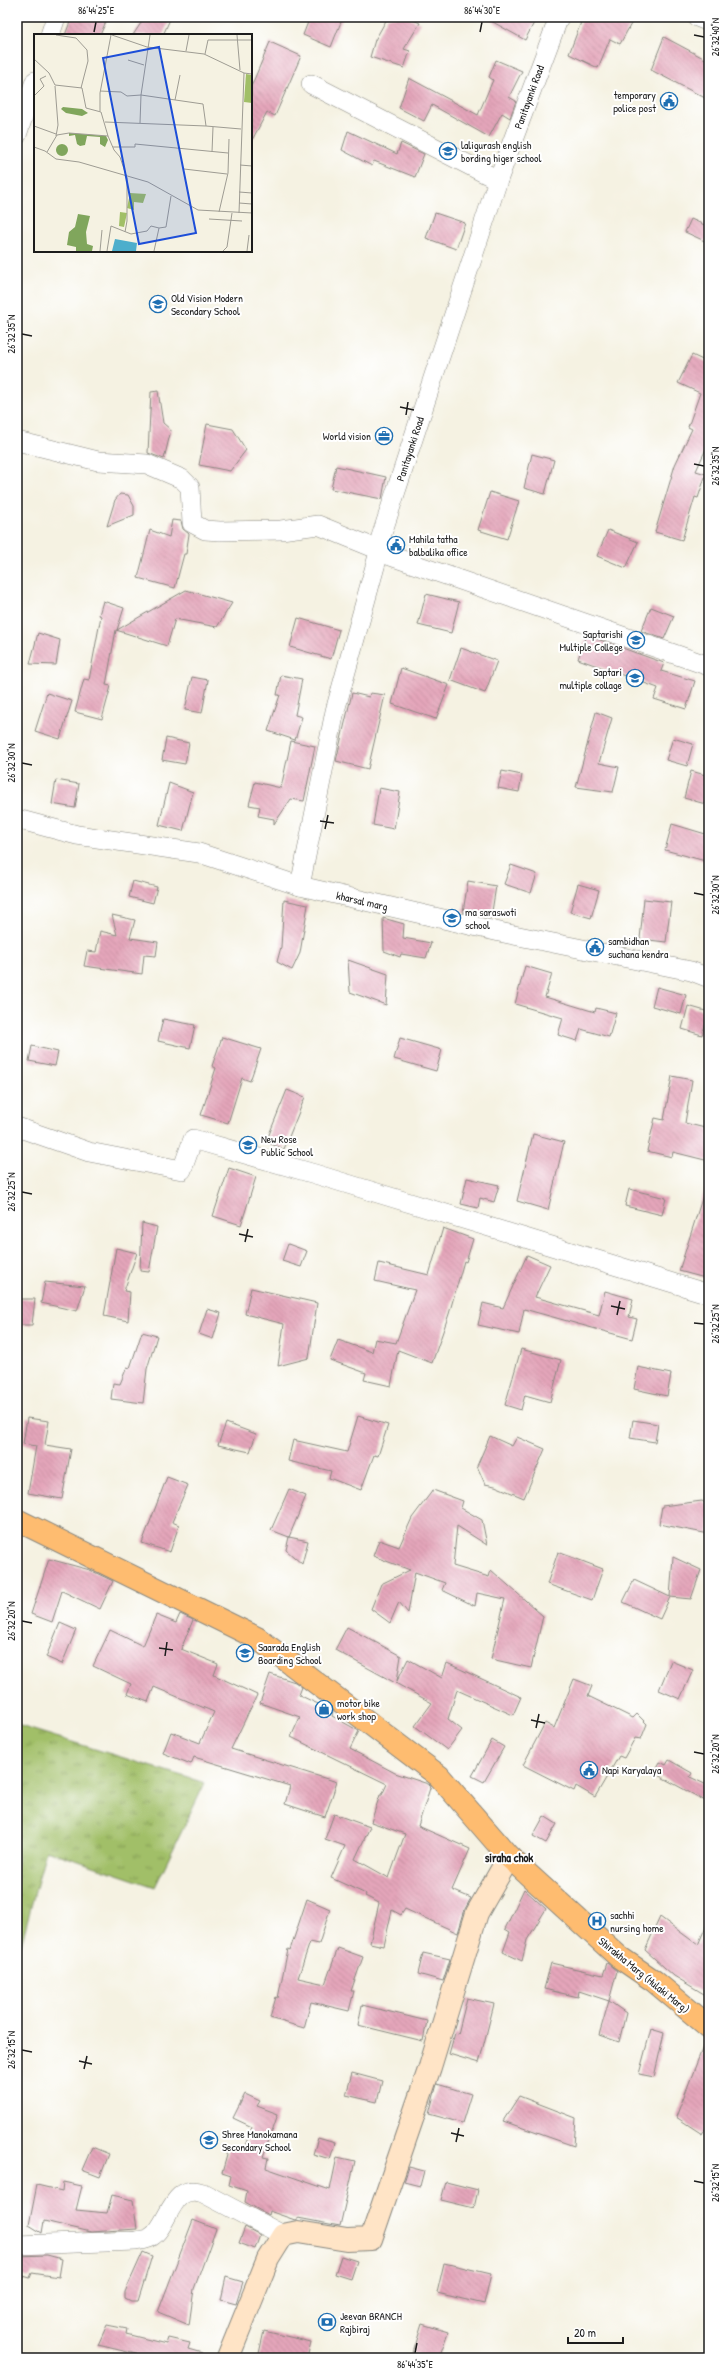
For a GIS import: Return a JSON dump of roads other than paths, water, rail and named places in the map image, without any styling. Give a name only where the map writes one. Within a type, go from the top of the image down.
[{"type":"main road","name":"Shirakha Marg (Hulaki Marg)","points":[[17,1520],[257,1638],[439,1776],[509,1858],[619,1957],[654,1981],[709,2027]]},
{"type":"main road","points":[[228,2358],[268,2259],[283,2235],[298,2232],[347,2240],[371,2239],[430,2067],[477,1913],[509,1858]]},
{"type":"street","points":[[50,34],[56,17]]},
{"type":"street","name":"Panitayanki Road","points":[[300,886],[335,711],[378,551],[498,180],[559,17]]},
{"type":"street","points":[[697,17],[709,22]]},
{"type":"street","points":[[17,135],[34,84]]},
{"type":"street","points":[[311,84],[498,180]]},
{"type":"street","points":[[17,440],[98,461],[147,464],[182,479],[190,487],[192,523],[205,530],[281,530],[318,525],[378,551],[709,666]]},
{"type":"street","name":"kharsal marg","points":[[17,819],[77,835],[199,853],[300,886],[504,933],[690,971],[709,978]]},
{"type":"street","points":[[17,1127],[89,1152],[182,1170],[193,1139],[315,1174],[709,1294]]},
{"type":"street","points":[[17,2245],[136,2241],[150,2238],[158,2232],[166,2214],[182,2194],[192,2190],[203,2193],[283,2235]]},
{"type":"place","name":"temporary police post","points":[[669,101]]},
{"type":"place","name":"laligurash english bording higer school","points":[[448,151]]},
{"type":"place","name":"Old Vision Modern Secondary School","points":[[158,304]]},
{"type":"place","name":"World vision","points":[[384,436]]},
{"type":"place","name":"Mahila tatha balbalika office","points":[[396,545]]},
{"type":"place","name":"Saptarishi Multiple College","points":[[636,640]]},
{"type":"place","name":"Saptari multiple collage","points":[[635,678]]},
{"type":"place","name":"ma saraswoti school","points":[[452,918]]},
{"type":"place","name":"sambidhan suchana kendra","points":[[595,947]]},
{"type":"place","name":"New Rose Public School","points":[[248,1145]]},
{"type":"place","name":"Saarada English Boarding School","points":[[245,1653]]},
{"type":"place","name":"motor bike work shop","points":[[324,1709]]},
{"type":"place","name":"Napi Karyalaya","points":[[589,1770]]},
{"type":"place","name":"sachhi nursing home","points":[[597,1921]]},
{"type":"place","name":"Shree Manokamana Secondary School","points":[[209,2140]]},
{"type":"place","name":"Jeevan BRANCH Rajbiraj","points":[[327,2322]]},
{"type":"district","name":"siraha chok","points":[[509,1857]]}]
